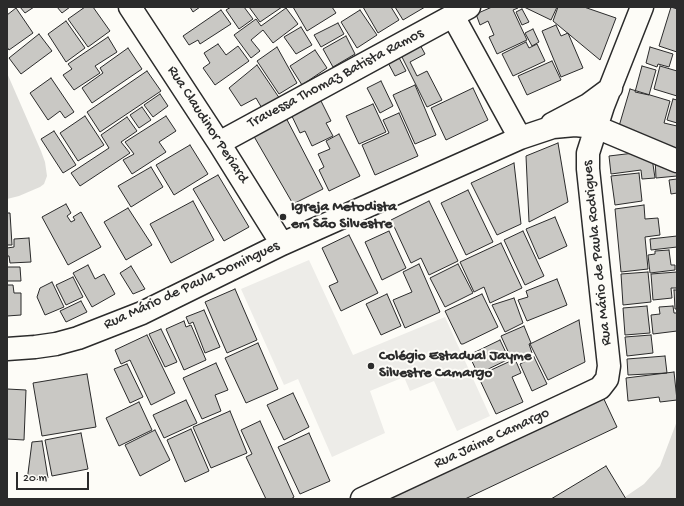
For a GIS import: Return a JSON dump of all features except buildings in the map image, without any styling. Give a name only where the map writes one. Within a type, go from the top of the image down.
[{"type":"street","name":"Rua Claudinor Periard","points":[[130,7],[219,143],[282,244]]},
{"type":"street","name":"Rua Mário de Paula Rodrigues","points":[[609,366],[588,169],[588,153],[596,126],[642,7]]},
{"type":"street","name":"Travessa Thomaz Batista Ramos","points":[[219,143],[461,12],[526,136]]},
{"type":"street","points":[[526,136],[565,118],[611,88]]},
{"type":"street","name":"Rua Mário de Paula Domingues","points":[[7,349],[56,344],[78,338],[142,313],[282,244],[526,136],[563,125],[596,126]]},
{"type":"street","points":[[596,126],[677,161]]},
{"type":"street","name":"Rua Jaime Camargo","points":[[362,499],[600,388],[607,379],[609,366]]},
{"type":"shaded area","points":[[7,73],[41,151],[45,162],[47,176],[44,184],[40,187],[19,196],[7,199]]},
{"type":"shaded area","name":"Colégio Estadual Jayme Silvestre Camargo","points":[[309,260],[353,355],[445,317],[490,416],[457,431],[434,381],[410,391],[404,377],[370,391],[385,433],[332,457],[298,379],[284,385],[241,289]]},
{"type":"shaded area","points":[[677,421],[677,499],[622,499],[644,484],[660,466]]},
{"type":"place","name":"Igreja Metodista em São Silvestre","points":[[283,217]]},
{"type":"place","name":"Colégio Estadual Jayme Silvestre Camargo","points":[[371,366]]}]
